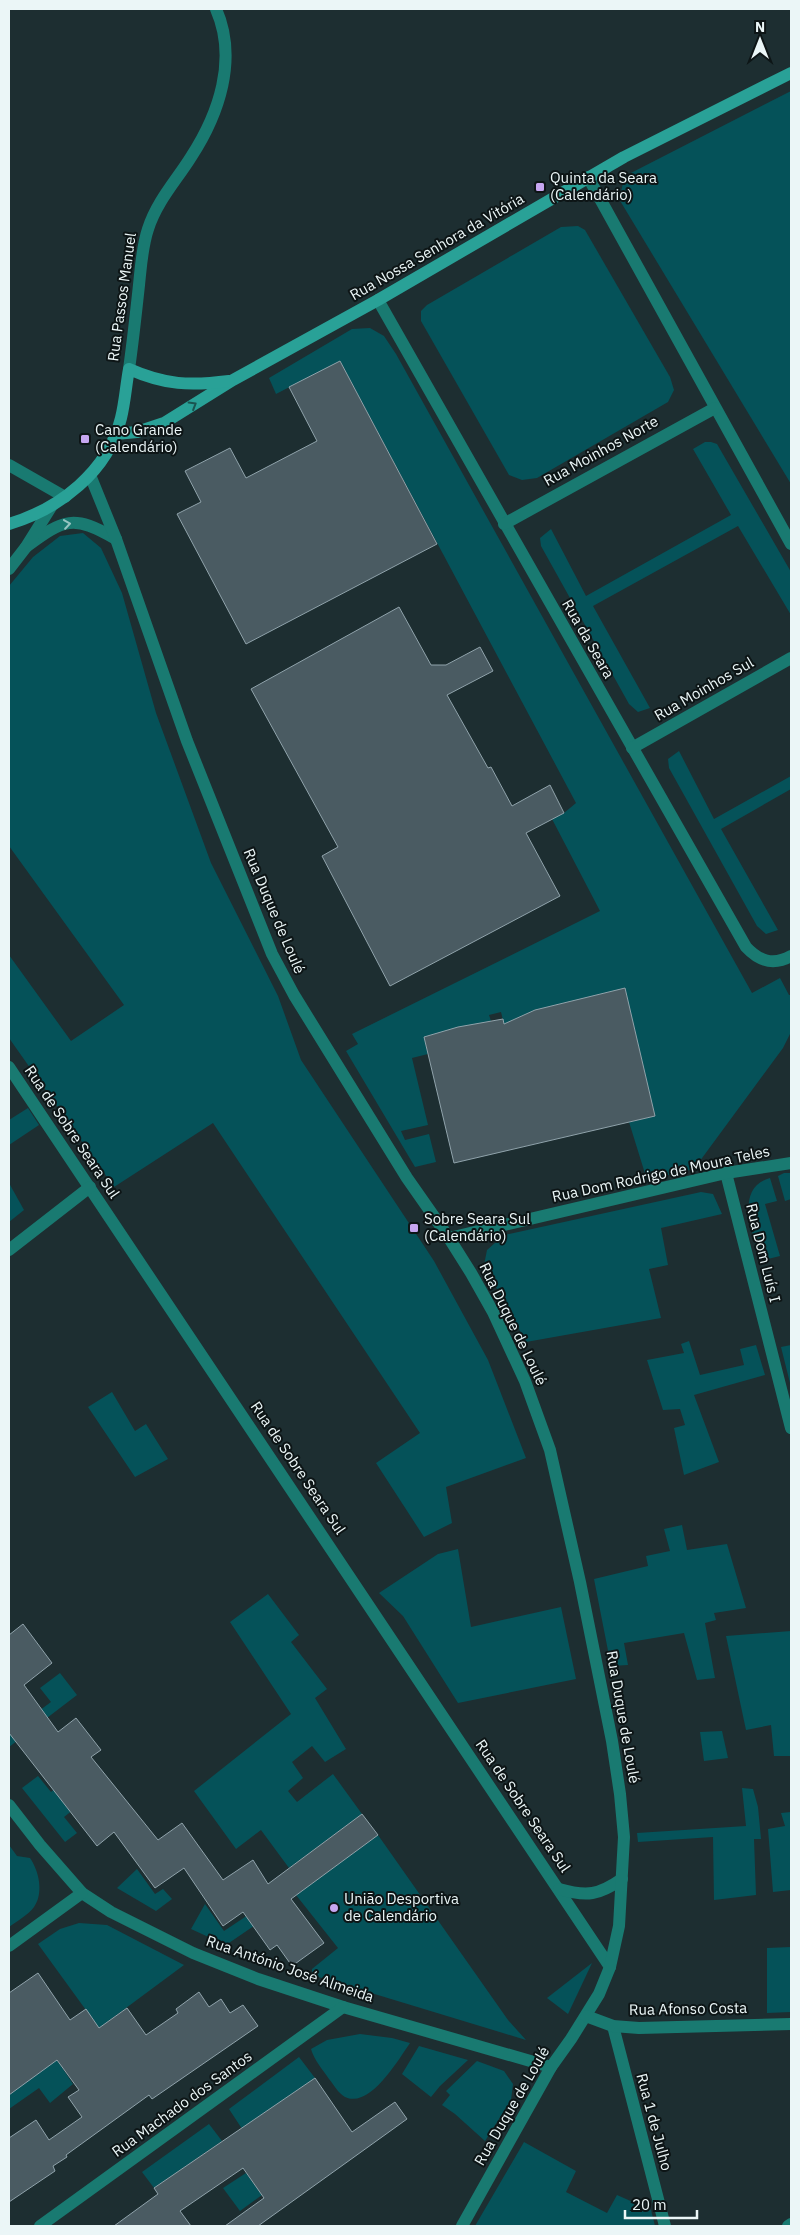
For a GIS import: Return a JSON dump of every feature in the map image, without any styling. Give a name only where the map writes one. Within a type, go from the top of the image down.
[{"type":"main road","name":"Rua Nossa Senhora da Vitória","points":[[116,434],[136,432],[164,423],[234,380],[378,300],[588,177],[791,73]]},
{"type":"main road","name":"Rua Nossa Senhora da Vitória","points":[[129,369],[150,378],[175,384],[204,384],[234,380]]},
{"type":"main road","name":"Rua Passos Manuel","points":[[9,524],[51,507],[65,498],[101,462],[116,434],[121,418],[129,369]]},
{"type":"street","name":"Rua Passos Manuel","points":[[129,369],[143,250],[148,230],[155,210],[191,158],[212,121],[220,100],[225,58],[223,36],[216,9]]},
{"type":"street","points":[[588,177],[791,544]]},
{"type":"street","name":"Rua da Seara","points":[[378,300],[746,947],[763,961],[773,962],[791,956]]},
{"type":"street","name":"Rua Moinhos Norte","points":[[504,524],[715,408]]},
{"type":"street","points":[[9,466],[65,498]]},
{"type":"street","name":"Rua Duque de Loulé","points":[[90,475],[116,539],[188,741],[272,954],[294,995],[407,1178],[449,1238],[476,1281],[525,1381],[550,1450],[580,1582],[612,1741],[620,1794],[624,1837],[618,1926],[610,1966],[599,1994],[551,2067],[462,2226]]},
{"type":"street","points":[[9,569],[26,547],[51,507]]},
{"type":"street","points":[[26,547],[48,531],[70,522],[94,526],[116,539]]},
{"type":"street","name":"Rua Moinhos Sul","points":[[632,748],[791,658]]},
{"type":"street","name":"Rua de Sobre Seara Sul","points":[[9,1067],[610,1966]]},
{"type":"street","name":"Rua Dom Rodrigo de Moura Teles","points":[[449,1238],[726,1174],[791,1163]]},
{"type":"street","name":"Rua Dom Luís I","points":[[726,1174],[791,1428]]},
{"type":"street","points":[[9,1250],[90,1187]]},
{"type":"street","name":"Rua António José Almeida","points":[[9,1805],[40,1846],[82,1893],[111,1912],[199,1956],[258,1979],[343,2007],[551,2067]]},
{"type":"street","name":"Rua de Sobre Seara Sul","points":[[559,1889],[576,1894],[594,1894],[622,1879]]},
{"type":"street","points":[[9,1946],[82,1893]]},
{"type":"street","name":"Rua Machado dos Santos","points":[[40,2226],[343,2007]]},
{"type":"street","name":"Rua Afonso Costa","points":[[586,2016],[613,2026],[639,2028],[791,2024]]},
{"type":"street","name":"Rua 1 de Julho","points":[[613,2026],[664,2226]]},
{"type":"shaded area","points":[[791,91],[791,484],[619,199],[625,176]]},
{"type":"shaded area","points":[[578,226],[585,230],[670,377],[674,390],[668,402],[537,478],[522,480],[509,475],[421,321],[421,311],[427,305],[561,227]]},
{"type":"shaded area","points":[[370,328],[384,336],[396,354],[752,993],[780,978],[789,995],[791,995],[791,1032],[783,1048],[694,1169],[647,1180],[629,1122],[655,1116],[625,989],[535,1010],[504,1024],[501,1012],[489,1015],[491,1021],[424,1037],[428,1054],[412,1058],[428,1125],[401,1131],[405,1140],[429,1134],[436,1162],[415,1167],[346,1051],[358,1044],[352,1034],[600,911],[552,819],[564,813],[576,803],[340,361],[276,394],[269,378],[352,329]]},
{"type":"shaded area","points":[[705,442],[717,444],[791,572],[791,615],[738,526],[593,606],[650,708],[638,712],[629,704],[541,546],[540,538],[551,529],[586,596],[731,515],[693,449]]},
{"type":"shaded area","points":[[83,533],[101,548],[122,593],[156,713],[211,863],[278,996],[301,1060],[434,1261],[488,1360],[526,1458],[446,1487],[452,1523],[424,1537],[376,1463],[420,1433],[213,1123],[114,1187],[9,1038],[9,955],[71,1041],[124,1005],[9,846],[9,586],[33,557],[60,536]]},
{"type":"shaded area","points":[[679,751],[714,819],[791,776],[791,789],[721,829],[778,930],[766,934],[757,926],[669,768],[668,759]]},
{"type":"shaded area","points":[[28,1108],[39,1125],[9,1145],[9,1120]]},
{"type":"shaded area","points":[[784,1173],[791,1173],[791,1199],[785,1201],[778,1176]]},
{"type":"shaded area","points":[[770,1178],[777,1201],[765,1204],[780,1256],[760,1261],[751,1226],[749,1202],[752,1192],[759,1183]]},
{"type":"shaded area","points":[[9,1183],[24,1210],[9,1222]]},
{"type":"shaded area","points":[[701,1192],[713,1194],[722,1214],[661,1228],[668,1265],[649,1269],[661,1318],[526,1342],[484,1265],[487,1250],[504,1235]]},
{"type":"shaded area","points":[[689,1341],[700,1375],[744,1365],[740,1349],[756,1345],[765,1375],[694,1395],[719,1462],[684,1475],[674,1428],[685,1425],[680,1409],[663,1410],[647,1360],[684,1353],[681,1344]]},
{"type":"shaded area","points":[[791,1345],[791,1387],[781,1347]]},
{"type":"shaded area","points":[[112,1392],[135,1431],[146,1424],[168,1459],[135,1477],[88,1407]]},
{"type":"shaded area","points":[[682,1525],[687,1550],[727,1544],[746,1608],[714,1613],[716,1620],[705,1623],[715,1678],[697,1680],[684,1633],[624,1643],[628,1665],[611,1666],[594,1579],[648,1566],[646,1556],[670,1551],[664,1529]]},
{"type":"shaded area","points":[[458,1549],[471,1627],[561,1607],[576,1679],[458,1703],[403,1616],[379,1593],[438,1554]]},
{"type":"shaded area","points":[[268,1594],[299,1635],[291,1642],[327,1689],[315,1698],[346,1749],[325,1762],[312,1746],[292,1762],[303,1778],[288,1791],[297,1802],[333,1774],[362,1814],[289,1868],[261,1830],[236,1849],[194,1791],[291,1714],[230,1622]]},
{"type":"shaded area","points":[[791,1631],[791,1756],[774,1756],[771,1725],[746,1730],[726,1636]]},
{"type":"shaded area","points":[[60,1673],[77,1695],[9,1747],[9,1733],[51,1702],[40,1688]]},
{"type":"shaded area","points":[[722,1731],[728,1758],[704,1761],[700,1732]]},
{"type":"shaded area","points":[[85,1766],[102,1787],[64,1817],[77,1833],[65,1842],[22,1788],[38,1776],[51,1792]]},
{"type":"shaded area","points":[[742,1788],[753,1789],[758,1807],[761,1839],[754,1839],[756,1895],[714,1900],[713,1837],[638,1842],[637,1833],[746,1826]]},
{"type":"shaded area","points":[[791,1812],[791,1890],[773,1892],[768,1829],[785,1826],[781,1813]]},
{"type":"shaded area","points":[[378,1835],[508,2020],[526,2040],[312,1975],[312,1969],[338,1948],[296,1895]]},
{"type":"shaded area","points":[[9,1845],[17,1856],[30,1858],[36,1869],[40,1889],[34,1907],[9,1927]]},
{"type":"shaded area","points":[[137,1869],[155,1894],[163,1889],[172,1899],[156,1911],[117,1888]]},
{"type":"shaded area","points":[[205,1904],[224,1931],[254,1911],[261,1921],[226,1945],[191,1929]]},
{"type":"shaded area","points":[[79,1923],[107,1925],[184,1965],[99,2028],[38,1944],[60,1929]]},
{"type":"shaded area","points":[[791,1947],[791,2012],[767,2013],[767,1948]]},
{"type":"shaded area","points":[[592,1963],[568,2014],[547,1998]]},
{"type":"shaded area","points":[[9,2000],[34,2037],[57,2060],[73,2084],[50,2103],[39,2088],[9,2109],[9,2095],[39,2072],[9,2028]]},
{"type":"shaded area","points":[[360,2034],[392,2038],[410,2043],[391,2071],[373,2090],[364,2096],[354,2099],[345,2097],[338,2091],[319,2065],[311,2049],[327,2040]]},
{"type":"shaded area","points":[[419,2046],[468,2060],[431,2097],[402,2074]]},
{"type":"shaded area","points":[[299,2057],[315,2078],[247,2125],[248,2138],[229,2109]]},
{"type":"shaded area","points":[[477,2061],[504,2071],[513,2084],[511,2100],[485,2141],[442,2105],[450,2095],[446,2091]]},
{"type":"shaded area","points":[[209,2124],[222,2141],[154,2188],[142,2172]]},
{"type":"shaded area","points":[[524,2142],[576,2171],[566,2192],[607,2213],[617,2195],[651,2210],[655,2226],[475,2226]]},
{"type":"shaded area","points":[[246,2173],[262,2195],[240,2211],[223,2188]]},
{"type":"building","points":[[340,361],[437,544],[246,644],[177,514],[201,502],[185,471],[230,448],[246,478],[317,441],[289,387]]},
{"type":"building","points":[[399,607],[431,665],[446,665],[480,647],[493,671],[447,695],[488,768],[491,767],[512,806],[550,785],[564,813],[526,833],[560,896],[390,986],[322,856],[338,847],[251,689]]},
{"type":"building","points":[[625,988],[655,1116],[454,1163],[424,1037],[458,1027],[503,1019],[504,1024],[535,1010]]},
{"type":"building","points":[[23,1624],[52,1663],[24,1685],[58,1732],[76,1718],[101,1750],[91,1757],[158,1840],[182,1823],[223,1880],[253,1860],[268,1884],[362,1814],[378,1835],[291,1899],[324,1943],[292,1966],[277,1945],[270,1950],[243,1912],[223,1926],[184,1868],[155,1888],[114,1832],[97,1846],[9,1733],[9,1635]]},
{"type":"building","points":[[38,1973],[70,2020],[86,2009],[99,2028],[127,2008],[146,2035],[178,2013],[176,2009],[199,1992],[209,2007],[221,1999],[230,2013],[243,2005],[258,2026],[152,2099],[149,2095],[66,2155],[67,2157],[53,2166],[55,2171],[9,2202],[9,2138],[36,2120],[49,2140],[82,2117],[68,2097],[79,2090],[57,2060],[9,2095],[9,1993]]},
{"type":"building","points":[[315,2078],[352,2132],[395,2102],[407,2119],[258,2226],[225,2226],[264,2198],[243,2168],[180,2211],[191,2226],[114,2226],[158,2194],[154,2188]]},
{"type":"place","name":"Quinta da Seara (Calendário)","points":[[540,187]]},
{"type":"place","name":"Cano Grande (Calendário)","points":[[85,439]]},
{"type":"place","name":"Sobre Seara Sul (Calendário)","points":[[414,1228]]},
{"type":"place","name":"União Desportiva de Calendário","points":[[334,1908]]}]
